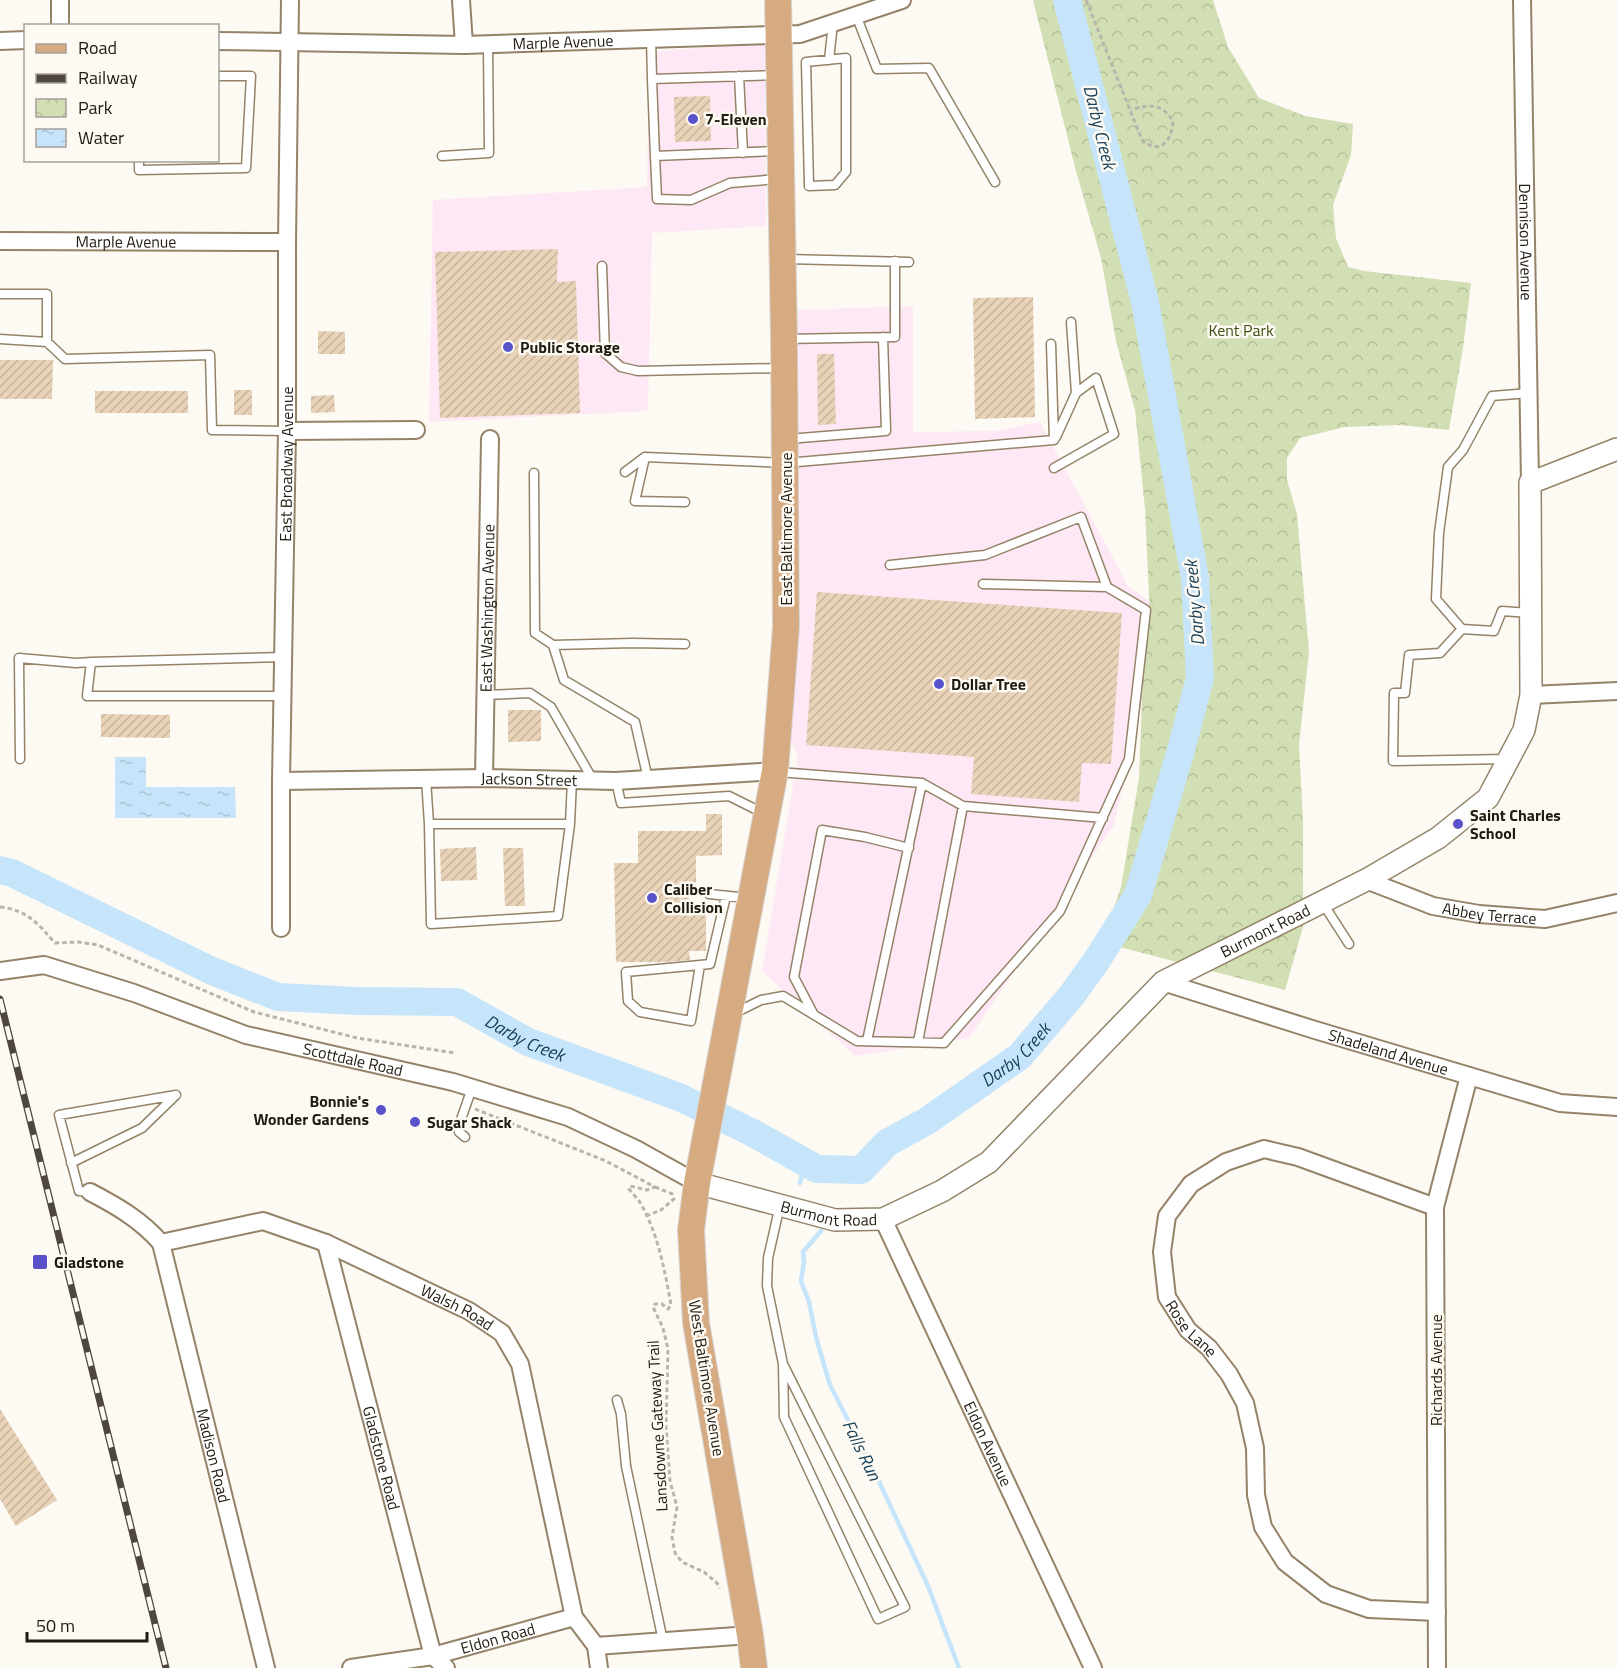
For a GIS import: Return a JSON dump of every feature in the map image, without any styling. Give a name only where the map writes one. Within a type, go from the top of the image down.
[{"type":"main road","name":"East Baltimore Avenue","points":[[723,1052],[775,771],[786,627],[785,368],[778,0]]},
{"type":"main road","name":"West Baltimore Avenue","points":[[723,1052],[691,1230],[696,1323],[754,1668]]},
{"type":"street","points":[[60,0],[60,24]]},
{"type":"street","name":"East Broadway Avenue","points":[[282,928],[281,781],[287,431],[290,0]]},
{"type":"street","points":[[461,0],[464,45]]},
{"type":"street","name":"Marple Avenue","points":[[219,41],[464,45],[800,34],[902,0]]},
{"type":"street","name":"Dennison Avenue","points":[[1522,0],[1530,483]]},
{"type":"street","points":[[0,41],[24,40]]},
{"type":"street","name":"Marple Avenue","points":[[0,241],[287,242]]},
{"type":"street","points":[[287,431],[416,430]]},
{"type":"street","name":"East Washington Avenue","points":[[484,778],[490,439]]},
{"type":"street","points":[[1530,483],[1617,449]]},
{"type":"street","name":"Burmont Road","points":[[700,1173],[780,1205],[835,1220],[883,1219],[942,1191],[990,1162],[1163,982],[1366,880],[1438,838],[1488,798],[1524,730],[1531,694],[1530,483]]},
{"type":"street","points":[[1531,694],[1617,691]]},
{"type":"street","name":"Jackson Street","points":[[281,781],[484,778],[616,781],[775,771]]},
{"type":"street","name":"Abbey Terrace","points":[[1366,880],[1433,906],[1479,914],[1545,919],[1617,903]]},
{"type":"street","name":"Scottdale Road","points":[[0,970],[44,965],[134,993],[246,1035],[472,1088],[568,1117],[636,1149],[700,1173]]},
{"type":"street","name":"Shadeland Avenue","points":[[1163,982],[1560,1103],[1617,1107]]},
{"type":"street","name":"Richards Avenue","points":[[1437,1668],[1435,1207],[1469,1076]]},
{"type":"street","name":"Rose Lane","points":[[1435,1207],[1298,1157],[1264,1149],[1226,1162],[1191,1184],[1167,1216],[1162,1252],[1167,1297],[1188,1330],[1209,1348],[1229,1374],[1245,1403],[1255,1448],[1256,1494],[1263,1527],[1286,1562],[1326,1594],[1370,1609],[1437,1612]]},
{"type":"street","points":[[90,1192],[122,1209],[146,1226],[161,1243]]},
{"type":"street","name":"Eldon Avenue","points":[[883,1219],[1093,1668]]},
{"type":"street","name":"Walsh Road","points":[[161,1243],[263,1221],[326,1244],[469,1311],[502,1334],[520,1364],[574,1617],[596,1646],[599,1668]]},
{"type":"street","name":"Madison Road","points":[[161,1243],[266,1668]]},
{"type":"street","name":"Gladstone Road","points":[[326,1244],[433,1656]]},
{"type":"street","name":"Eldon Road","points":[[351,1668],[433,1656],[574,1617]]},
{"type":"street","points":[[596,1646],[750,1635]]},
{"type":"street","points":[[433,1656],[446,1668]]},
{"type":"lane","points":[[856,15],[877,69],[929,68],[995,182]]},
{"type":"lane","points":[[829,60],[833,23]]},
{"type":"lane","points":[[651,38],[657,199],[691,200],[730,183],[780,179]]},
{"type":"lane","points":[[442,156],[489,153],[488,44]]},
{"type":"lane","points":[[846,58],[846,172],[835,185],[809,186],[806,62],[829,60],[846,58]]},
{"type":"lane","points":[[652,79],[779,75]]},
{"type":"lane","points":[[139,162],[139,170],[246,168],[251,76],[219,76]]},
{"type":"lane","points":[[739,76],[742,153]]},
{"type":"lane","points":[[655,156],[781,151]]},
{"type":"lane","points":[[783,259],[909,262]]},
{"type":"lane","points":[[784,339],[895,337],[895,261]]},
{"type":"lane","points":[[602,266],[605,353],[621,367],[638,371],[785,368]]},
{"type":"lane","points":[[0,294],[47,294],[47,342]]},
{"type":"lane","points":[[1071,322],[1076,393]]},
{"type":"lane","points":[[785,451],[886,431],[883,337]]},
{"type":"lane","points":[[0,339],[47,342],[65,359],[210,355],[212,430],[287,431]]},
{"type":"lane","points":[[1051,344],[1054,440]]},
{"type":"lane","points":[[1054,440],[1076,393],[1096,378],[1114,434],[1054,468]]},
{"type":"lane","points":[[1529,393],[1492,396],[1463,450],[1448,467],[1439,533],[1436,599],[1462,628],[1494,631],[1502,611],[1531,613]]},
{"type":"lane","points":[[625,472],[645,457],[1054,440]]},
{"type":"lane","points":[[645,457],[635,501],[685,502]]},
{"type":"lane","points":[[534,473],[535,633],[553,645],[685,644]]},
{"type":"lane","points":[[890,565],[985,555],[1081,517],[1107,587]]},
{"type":"lane","points":[[730,1016],[761,1000],[783,996],[856,1041],[944,1043],[1060,911],[1130,759],[1146,610],[1107,587],[983,584]]},
{"type":"lane","points":[[1462,628],[1440,653],[1408,655],[1405,693],[1394,693],[1393,761],[1509,759]]},
{"type":"lane","points":[[553,645],[564,680],[635,722],[648,779]]},
{"type":"lane","points":[[20,759],[19,658],[76,663],[283,657]]},
{"type":"lane","points":[[91,662],[87,696],[282,696]]},
{"type":"lane","points":[[485,695],[530,693],[551,707],[593,780]]},
{"type":"lane","points":[[775,771],[922,783],[963,806],[1103,818]]},
{"type":"lane","points":[[426,779],[431,924],[558,916],[570,824],[572,780]]},
{"type":"lane","points":[[616,781],[621,804],[729,796],[768,815]]},
{"type":"lane","points":[[867,1041],[922,783]]},
{"type":"lane","points":[[918,1042],[963,806]]},
{"type":"lane","points":[[429,825],[570,824]]},
{"type":"lane","points":[[815,1015],[794,977],[822,830],[865,837],[909,848]]},
{"type":"lane","points":[[709,894],[752,899]]},
{"type":"lane","points":[[700,965],[691,1021],[640,1012],[628,1001],[626,972],[700,965],[711,964],[726,896]]},
{"type":"lane","points":[[1322,902],[1349,944]]},
{"type":"lane","points":[[465,1137],[458,1128],[472,1088]]},
{"type":"lane","points":[[71,1163],[142,1128],[176,1095],[59,1116],[71,1163],[79,1191],[90,1192]]},
{"type":"lane","points":[[780,1205],[768,1258],[767,1286],[783,1364],[784,1417],[878,1620],[905,1607],[783,1364]]},
{"type":"lane","points":[[617,1400],[621,1414],[626,1466],[663,1641]]},
{"type":"path","points":[[1086,0],[1142,140],[1149,146],[1156,147],[1169,138],[1173,121],[1160,106],[1144,105],[1131,110]]},
{"type":"path","points":[[0,907],[11,908],[32,917],[55,943],[78,942],[98,945],[254,1012],[357,1038],[455,1053]]},
{"type":"path","points":[[465,1106],[606,1161],[655,1187],[678,1196],[661,1210],[646,1216]]},
{"type":"path","name":"Lansdowne Gateway Trail","points":[[655,1187],[647,1190],[630,1186],[629,1189],[646,1216],[660,1253],[671,1305],[669,1309],[662,1304],[655,1304],[653,1307],[663,1328],[668,1349],[666,1426],[670,1481],[676,1507],[673,1545],[675,1553],[682,1562],[704,1572],[717,1583],[721,1591]]},
{"type":"path","points":[[54,1267],[70,1263]]},
{"type":"shaded area","points":[[765,43],[766,226],[652,233],[648,411],[429,422],[433,200],[647,187],[649,52]]},
{"type":"shaded area","points":[[913,306],[913,432],[995,431],[1040,422],[1128,586],[1163,612],[1114,825],[969,1038],[855,1056],[762,971],[798,755],[789,738],[798,310]]},
{"type":"green space","name":"Kent Park","points":[[1033,0],[1213,0],[1228,47],[1259,98],[1305,116],[1353,124],[1351,155],[1333,205],[1336,238],[1348,267],[1364,271],[1471,283],[1449,430],[1400,425],[1345,427],[1300,438],[1287,458],[1287,480],[1297,514],[1309,652],[1299,744],[1303,822],[1303,927],[1285,990],[1100,942],[1121,887],[1139,778],[1143,673],[1150,618],[1145,509],[1135,410],[1116,341],[1101,258],[1076,171]]},
{"type":"water","points":[[115,757],[146,757],[146,787],[235,787],[236,818],[115,818]]},
{"type":"building","name":"7-Eleven","points":[[710,96],[711,141],[675,142],[674,97]]},
{"type":"building","name":"Public Storage","points":[[558,249],[557,282],[576,281],[580,413],[440,418],[435,252]]},
{"type":"building","points":[[1033,297],[1035,417],[975,419],[973,298]]},
{"type":"building","points":[[318,331],[345,332],[345,354],[318,354]]},
{"type":"building","points":[[817,354],[834,354],[836,424],[818,425]]},
{"type":"building","points":[[0,360],[53,360],[52,399],[0,399]]},
{"type":"building","points":[[234,390],[252,390],[252,415],[234,415]]},
{"type":"building","points":[[95,391],[188,391],[188,413],[95,413]]},
{"type":"building","points":[[334,395],[335,412],[311,413],[311,396]]},
{"type":"building","points":[[817,592],[1122,613],[1111,764],[1082,763],[1079,802],[971,794],[974,757],[806,745]]},
{"type":"building","points":[[508,710],[541,710],[541,741],[508,742]]},
{"type":"building","points":[[101,714],[170,715],[170,738],[101,737]]},
{"type":"building","name":"Caliber Collision","points":[[706,814],[722,814],[722,855],[696,856],[696,883],[689,883],[689,914],[706,913],[706,951],[689,951],[690,960],[616,962],[614,863],[638,863],[638,831],[706,831]]},
{"type":"building","points":[[476,847],[477,880],[441,881],[440,849]]},
{"type":"building","points":[[503,848],[523,848],[525,906],[505,906]]},
{"type":"building","points":[[0,1409],[57,1500],[16,1526],[0,1499]]},
{"type":"waterway","name":"Darby Creek","points":[[0,870],[12,873],[212,971],[278,997],[457,1002],[528,1042],[679,1097],[751,1132],[817,1169],[861,1170],[888,1142],[927,1121],[1020,1056],[1072,995],[1138,895],[1200,678],[1195,578],[1145,302],[1067,0]]},
{"type":"waterway","points":[[800,1183],[805,1163]]},
{"type":"waterway","name":"Falls Run","points":[[821,1231],[803,1252],[801,1281],[809,1302],[830,1385],[874,1471],[928,1586],[959,1668]]},
{"type":"railway","points":[[0,999],[166,1668]]},
{"type":"place","name":"7-Eleven","points":[[693,119]]},
{"type":"place","name":"Public Storage","points":[[508,347]]},
{"type":"place","name":"Dollar Tree","points":[[939,684]]},
{"type":"place","name":"Saint Charles School","points":[[1458,824]]},
{"type":"place","name":"Caliber Collision","points":[[652,898]]},
{"type":"place","name":"Bonnie's Wonder Gardens","points":[[381,1110]]},
{"type":"place","name":"Sugar Shack","points":[[415,1122]]},
{"type":"place","name":"Gladstone","points":[[40,1262]]}]
